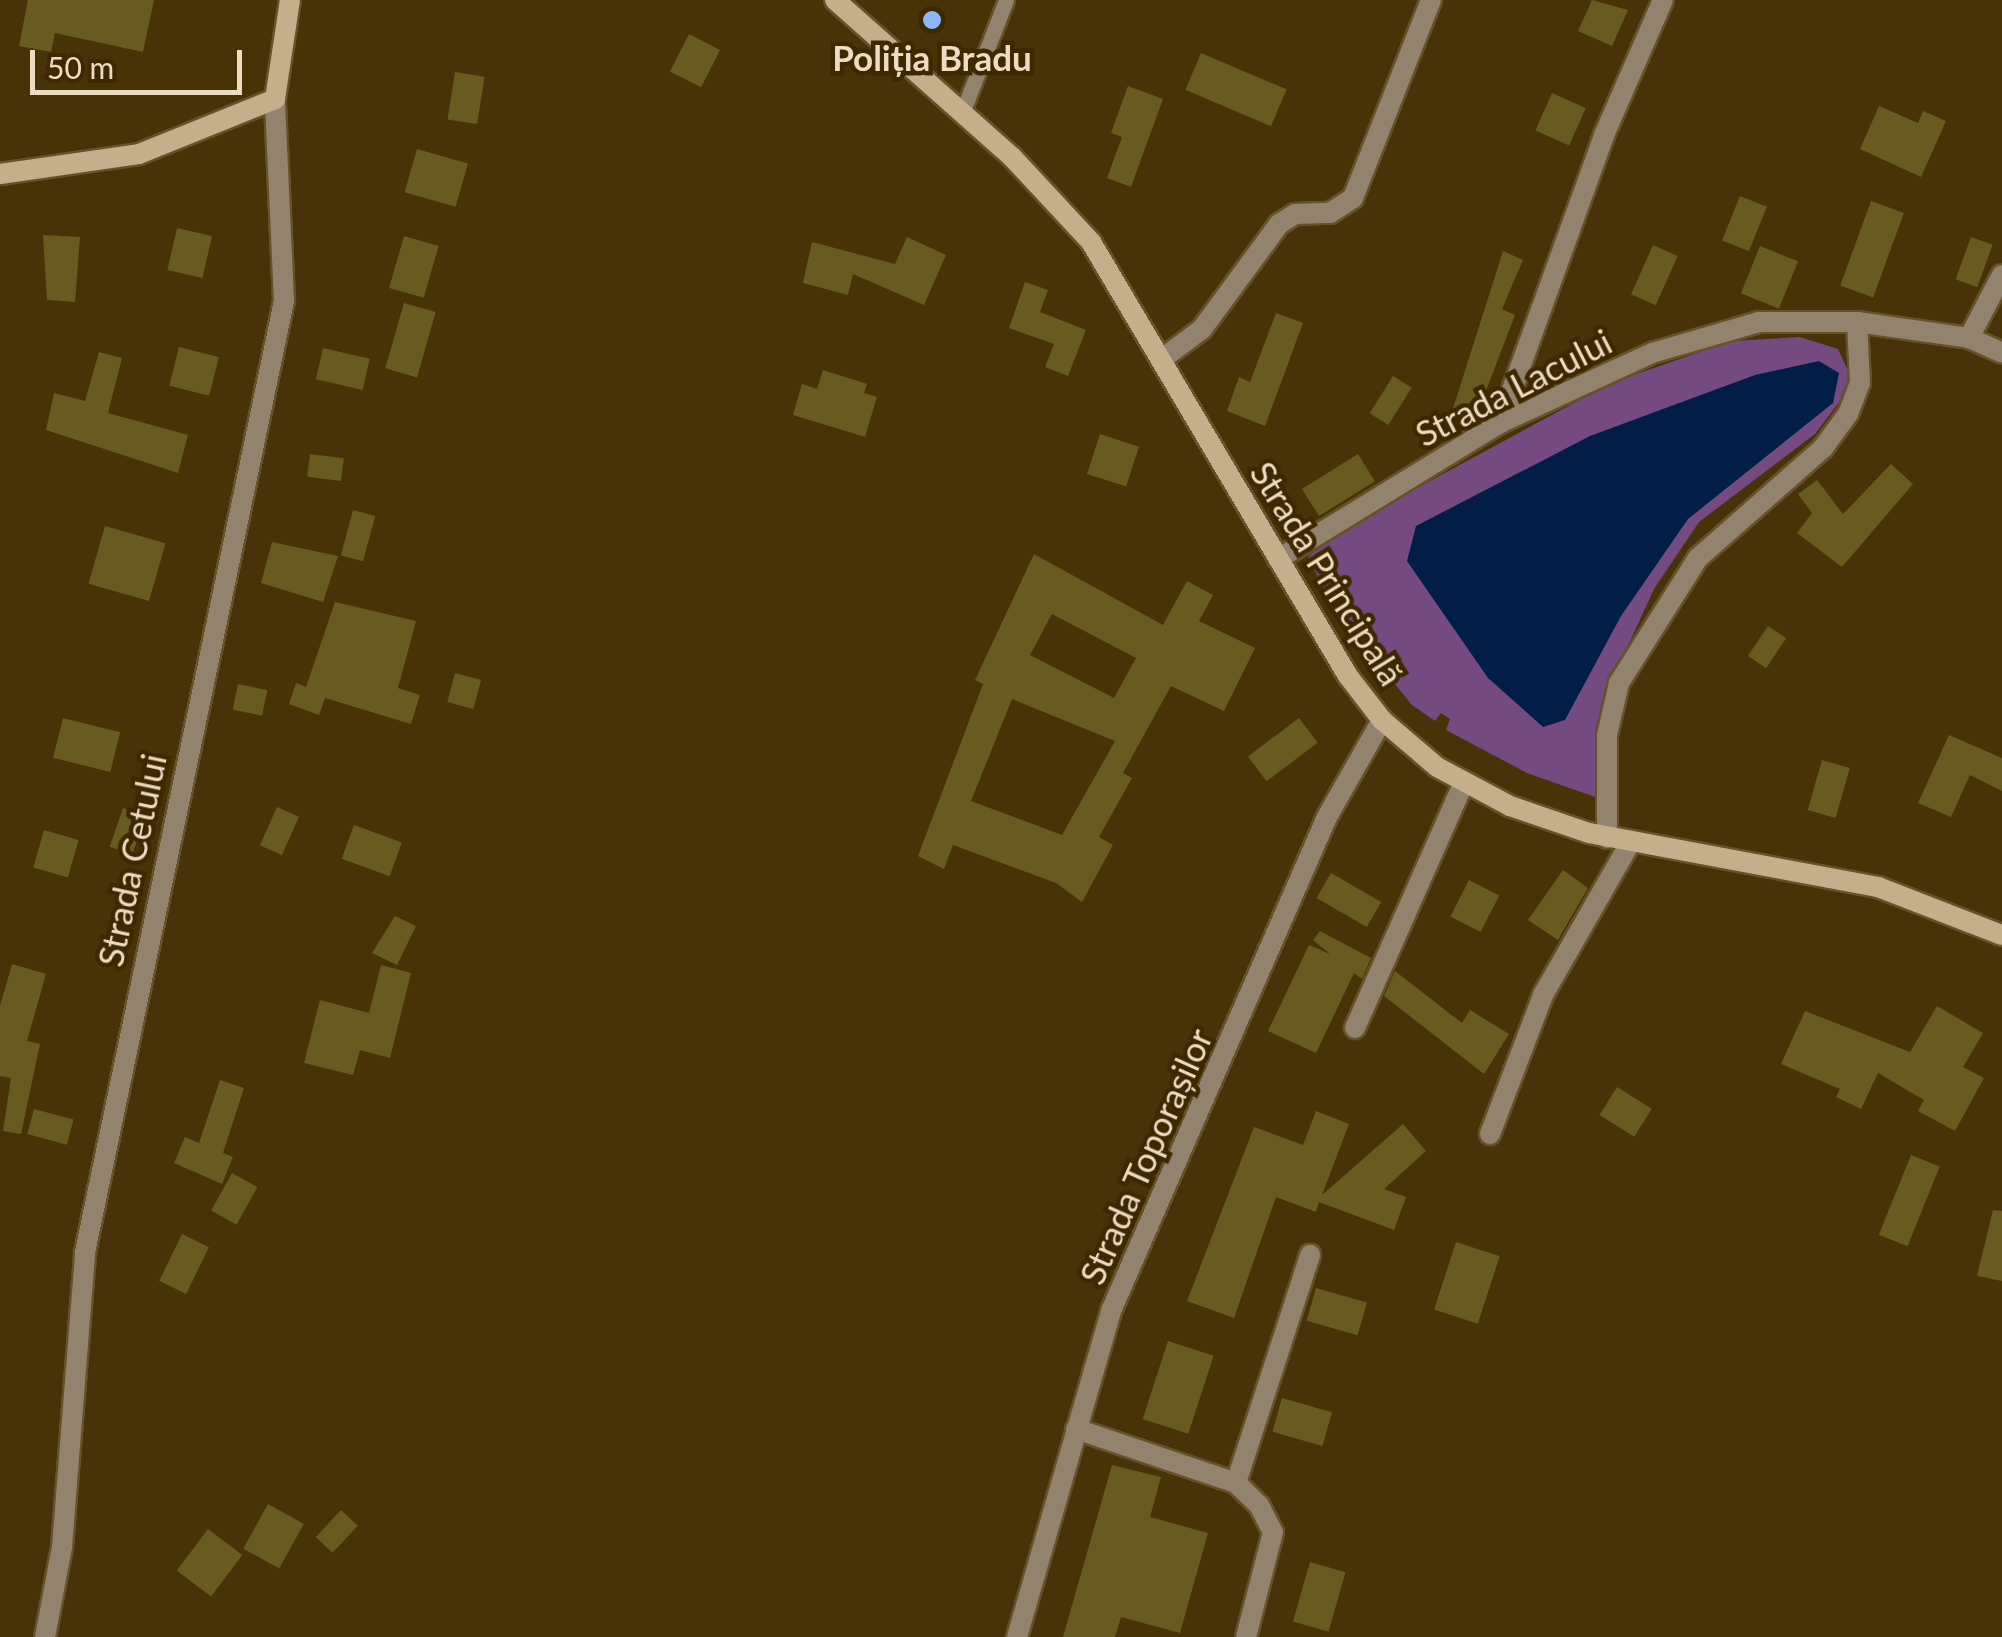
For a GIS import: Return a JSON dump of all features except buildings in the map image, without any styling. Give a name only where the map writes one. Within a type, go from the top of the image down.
[{"type":"main road","points":[[0,174],[139,154],[274,100],[290,0]]},
{"type":"main road","name":"Strada Principală","points":[[835,0],[1072,218],[1162,359],[1278,559],[1382,720],[1463,784],[1607,838],[1726,852],[1878,887],[2002,935]]},
{"type":"street","points":[[1162,359],[1202,329],[1280,224],[1330,213],[1352,198],[1431,0]]},
{"type":"street","points":[[1500,423],[1604,135],[1663,0]]},
{"type":"street","name":"Strada Cetului","points":[[45,1637],[62,1547],[85,1252],[284,302],[274,100]]},
{"type":"street","points":[[1968,338],[2002,275]]},
{"type":"street","name":"Strada Lacului","points":[[1278,559],[1500,423],[1617,367],[1726,331],[1759,322],[1857,322],[1968,338],[2002,353]]},
{"type":"street","points":[[1607,838],[1607,735],[1619,683],[1698,558],[1824,448],[1848,414],[1860,383],[1857,322]]},
{"type":"street","name":"Strada Toporașilor","points":[[1016,1637],[1111,1311],[1184,1135],[1328,817],[1382,720]]},
{"type":"street","points":[[1356,1028],[1463,784]]},
{"type":"street","points":[[1490,1134],[1543,995],[1630,842]]},
{"type":"street","points":[[1236,1483],[1310,1255]]},
{"type":"street","points":[[1076,1428],[1236,1483],[1273,1532],[1246,1637]]},
{"type":"lane","points":[[962,113],[1006,0]]},
{"type":"shaded area","points":[[1800,337],[1838,349],[1850,375],[1844,396],[1815,434],[1699,522],[1654,589],[1610,685],[1598,798],[1527,773],[1446,730],[1450,719],[1441,713],[1435,721],[1412,705],[1334,610],[1308,557],[1334,533],[1611,383],[1731,341]]},
{"type":"water","points":[[1819,361],[1839,373],[1833,403],[1688,519],[1621,616],[1565,720],[1543,727],[1488,678],[1407,561],[1416,526],[1590,436],[1755,375]]},
{"type":"place","name":"Poliția Bradu","points":[[932,20]]}]
